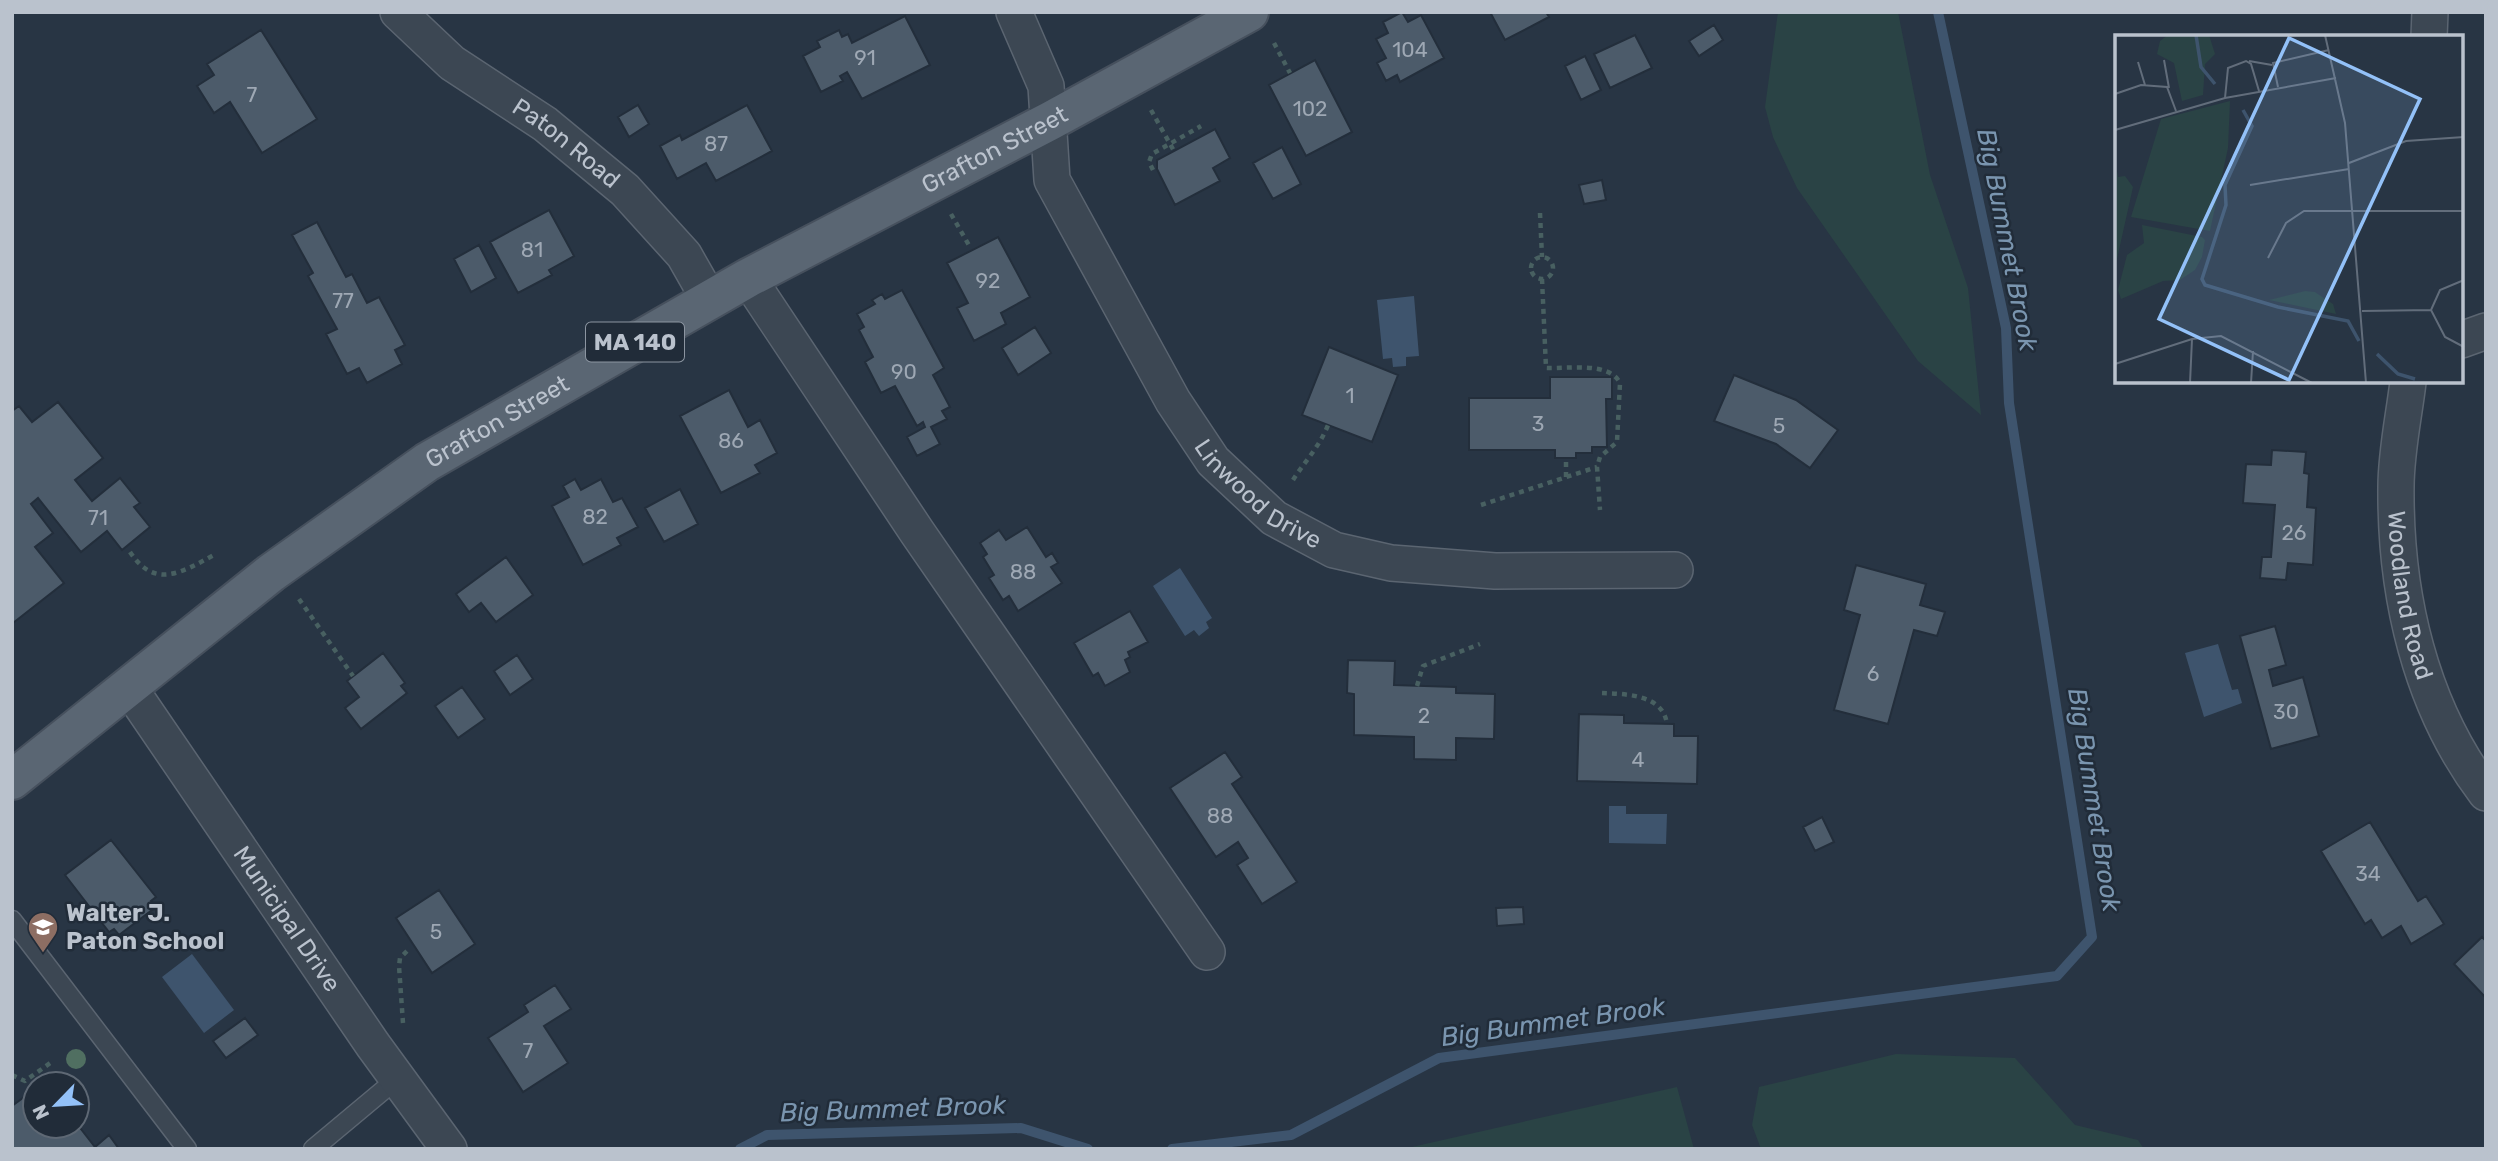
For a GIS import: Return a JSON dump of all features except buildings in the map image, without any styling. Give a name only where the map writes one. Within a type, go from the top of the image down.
[{"type":"main road","name":"Grafton Street","points":[[12,780],[271,573],[426,462],[709,299],[1050,121],[1250,12]]},
{"type":"street","name":"Paton Road","points":[[398,12],[453,63],[545,124],[625,190],[684,255],[709,299]]},
{"type":"street","name":"Linwood Drive","points":[[1014,12],[1046,86],[1052,180],[1172,401],[1213,461],[1274,518],[1334,550],[1391,563],[1495,571],[1675,570]]},
{"type":"street","points":[[2429,35],[2430,12]]},
{"type":"street","points":[[748,278],[916,532],[1208,952]]},
{"type":"street","points":[[2463,339],[2486,331]]},
{"type":"street","name":"Woodland Road","points":[[2408,383],[2396,485],[2403,594],[2414,648],[2439,713],[2470,773],[2486,793]]},
{"type":"street","name":"Municipal Drive","points":[[128,686],[449,1149]]},
{"type":"lane","points":[[12,920],[187,1149]]},
{"type":"lane","points":[[313,1149],[398,1078]]},
{"type":"path","points":[[1274,43],[1290,73]]},
{"type":"path","points":[[1151,109],[1174,151]]},
{"type":"path","points":[[1153,170],[1149,162],[1152,154],[1201,126]]},
{"type":"path","points":[[1540,213],[1542,257],[1553,267],[1549,276],[1542,279]]},
{"type":"path","points":[[951,214],[970,247]]},
{"type":"path","points":[[1542,257],[1534,261],[1531,268],[1534,274],[1542,279]]},
{"type":"path","points":[[1542,279],[1546,368],[1606,370],[1617,377],[1619,383],[1617,442],[1600,457],[1597,467],[1600,510]]},
{"type":"path","points":[[1293,480],[1309,454],[1322,440],[1328,425]]},
{"type":"path","points":[[1566,458],[1566,477]]},
{"type":"path","points":[[1481,505],[1597,467]]},
{"type":"path","points":[[130,552],[137,563],[151,574],[174,574],[214,555]]},
{"type":"path","points":[[299,599],[353,676]]},
{"type":"path","points":[[1417,686],[1423,666],[1479,644]]},
{"type":"path","points":[[1602,693],[1643,698],[1659,707],[1666,716],[1667,724]]},
{"type":"path","points":[[403,1024],[399,966],[400,958],[410,948]]},
{"type":"path","points":[[12,1075],[25,1081],[53,1061]]},
{"type":"green space","points":[[1778,12],[1898,12],[1930,175],[1968,288],[1981,415],[1918,361],[1797,188],[1773,137],[1765,107]]},
{"type":"green space","points":[[1896,1054],[2015,1058],[2075,1125],[2138,1140],[2144,1149],[1761,1149],[1752,1125],[1759,1087]]},
{"type":"green space","points":[[1677,1087],[1694,1149],[1403,1149]]},
{"type":"water","points":[[1414,296],[1419,356],[1406,357],[1406,366],[1393,367],[1392,358],[1383,359],[1377,300]]},
{"type":"water","points":[[1180,568],[1212,618],[1206,622],[1209,628],[1199,636],[1194,630],[1185,636],[1153,586]]},
{"type":"water","points":[[2218,644],[2232,690],[2238,689],[2242,703],[2204,717],[2185,653]]},
{"type":"water","points":[[1609,806],[1626,806],[1626,814],[1667,814],[1666,844],[1609,843]]},
{"type":"water","points":[[192,954],[234,1010],[204,1033],[162,977]]},
{"type":"waterway","name":"Big Bummet Brook","points":[[1172,1149],[1291,1135],[1439,1058],[2057,976],[2092,937],[2009,403],[2006,328],[1938,12]]},
{"type":"waterway","name":"Big Bummet Brook","points":[[740,1149],[767,1135],[1021,1128],[1088,1149]]},
{"type":"place","name":"Walter J. Paton School","points":[[43,954]]}]
